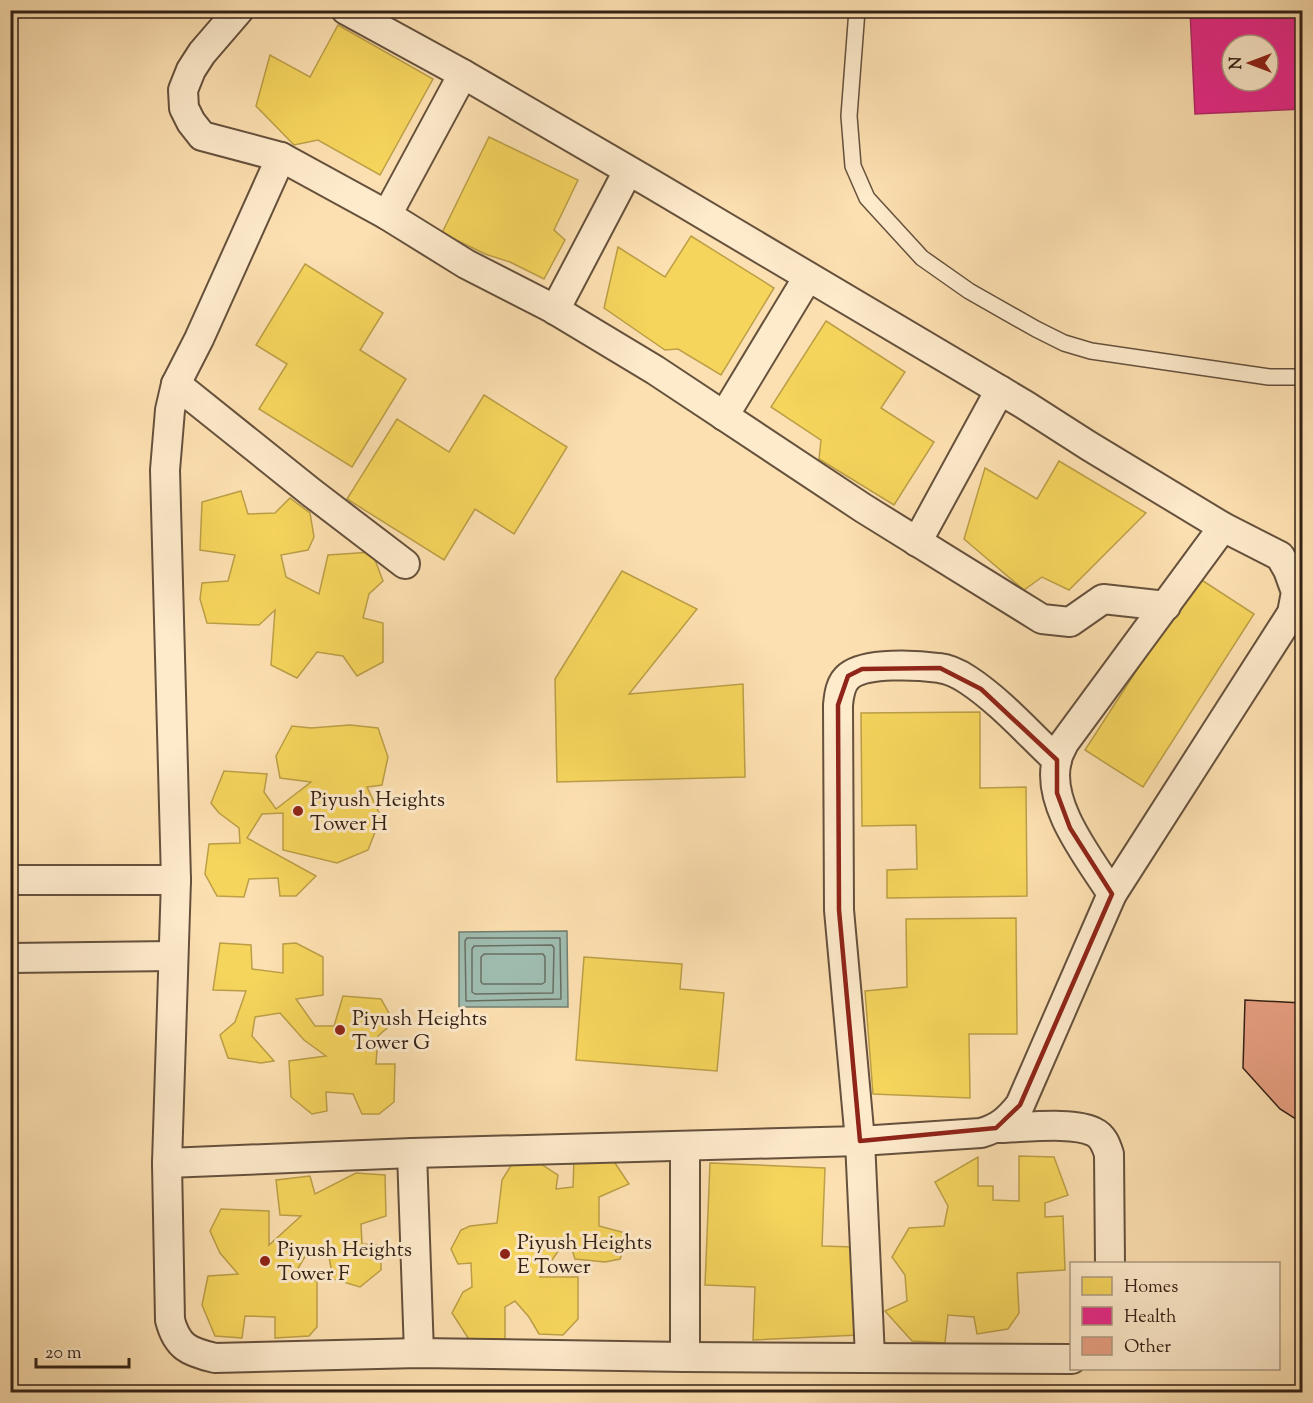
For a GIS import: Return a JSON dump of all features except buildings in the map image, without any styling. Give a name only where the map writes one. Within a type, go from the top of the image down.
[{"type":"street","points":[[239,10],[202,53],[191,70],[183,90],[184,108],[202,136],[281,157],[387,215],[466,264],[555,310],[655,370],[917,542],[1042,619],[1070,622],[1103,599],[1166,606]]},
{"type":"street","points":[[167,1163],[412,1153],[860,1141],[981,1133],[996,1128],[1009,1119],[1020,1105],[1112,894],[1292,613],[1296,592],[1280,556],[1223,527],[1000,390],[463,74],[346,10]]},
{"type":"street","points":[[387,215],[463,74]]},
{"type":"street","points":[[281,157],[199,339],[176,384],[170,410],[165,470],[176,880],[167,1163],[170,1320],[174,1336],[188,1350],[215,1358],[419,1353],[1070,1359]]},
{"type":"street","points":[[555,310],[628,171]]},
{"type":"street","points":[[724,416],[808,277]]},
{"type":"street","points":[[176,384],[405,564]]},
{"type":"street","points":[[917,542],[1000,390]]},
{"type":"street","points":[[1112,894],[1070,828],[1057,793],[1055,775],[1057,760],[1064,743],[1223,527]]},
{"type":"street","points":[[870,1357],[860,1141],[839,910],[838,705],[840,689],[848,676],[862,669],[876,666],[940,668],[957,674],[981,689],[1057,760]]},
{"type":"street","points":[[10,880],[176,880]]},
{"type":"street","points":[[10,958],[173,956]]},
{"type":"street","points":[[996,1128],[1078,1126],[1096,1132],[1104,1140],[1109,1154],[1110,1262]]},
{"type":"street","points":[[684,1146],[684,1357]]},
{"type":"street","points":[[412,1153],[419,1353]]},
{"type":"lane","points":[[857,10],[849,116],[853,165],[867,198],[922,258],[969,291],[1064,343],[1092,351],[1269,377],[1302,377]]},
{"type":"highlighted area","points":[[940,668],[981,689],[1057,760],[1057,793],[1070,828],[1112,894],[1020,1105],[996,1128],[860,1141],[839,910],[838,705],[848,676],[862,669]]},
{"type":"water","points":[[567,931],[568,1007],[459,1007],[459,932]]},
{"type":"place","name":"Piyush Heights Tower H","points":[[298,811]]},
{"type":"place","name":"Piyush Heights Tower G","points":[[340,1030]]},
{"type":"place","name":"Piyush Heights E Tower","points":[[505,1254]]},
{"type":"place","name":"Piyush Heights Tower F","points":[[265,1261]]}]
